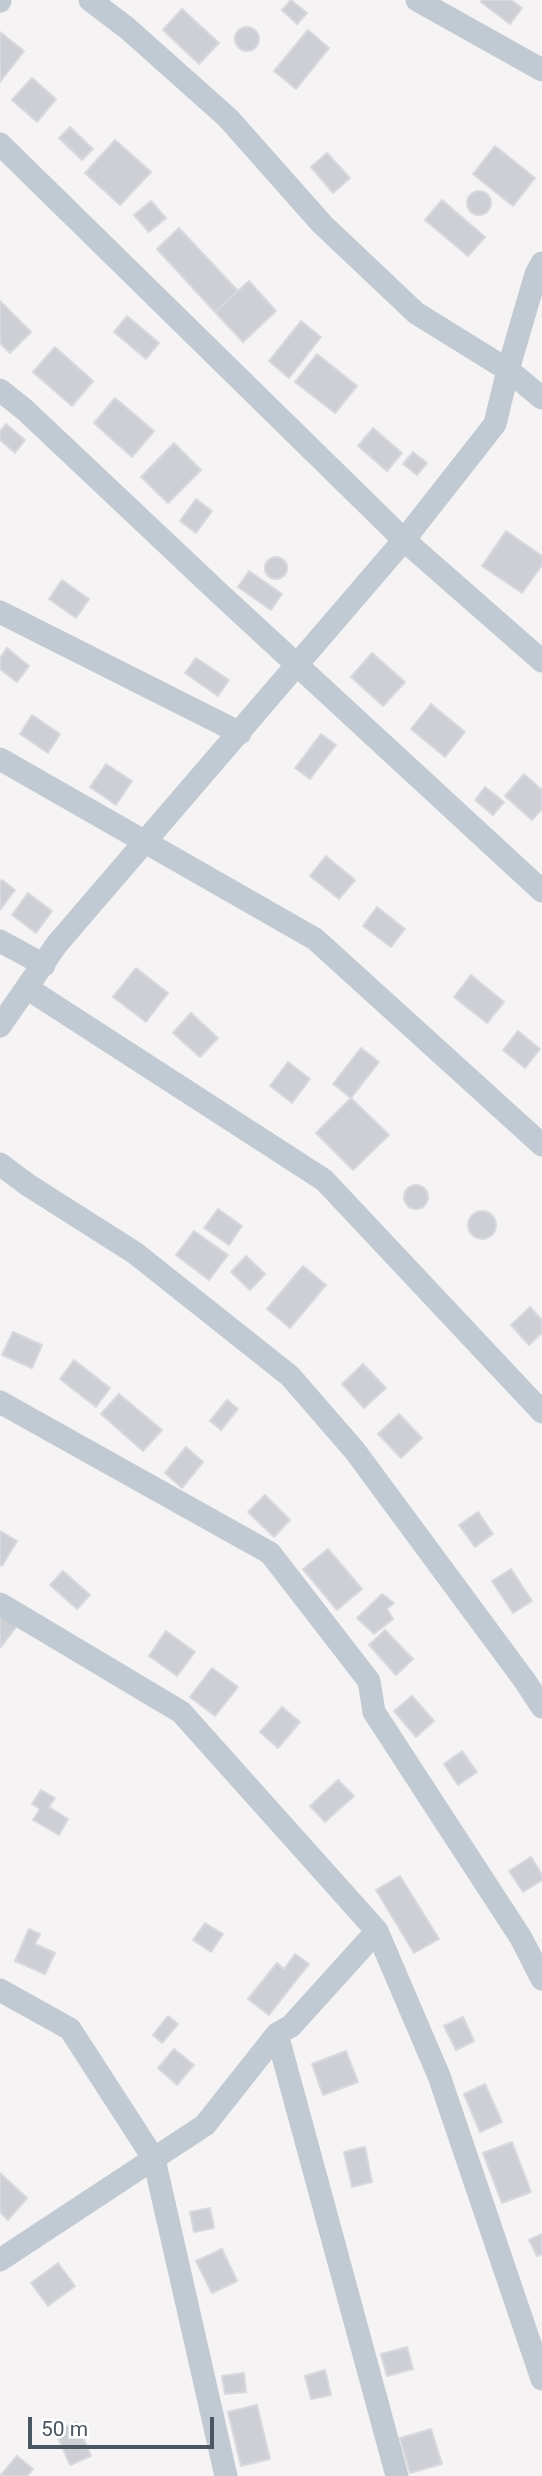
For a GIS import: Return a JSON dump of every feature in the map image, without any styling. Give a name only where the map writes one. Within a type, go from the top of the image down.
[{"type":"street","points":[[90,0],[127,28],[228,118],[322,223],[416,313],[508,370],[542,398]]},
{"type":"street","points":[[417,0],[542,70]]},
{"type":"street","points":[[0,144],[404,540],[542,661]]},
{"type":"street","points":[[0,1026],[58,944],[404,540],[495,424],[508,370],[536,274],[542,262]]},
{"type":"street","points":[[0,390],[542,891]]},
{"type":"street","points":[[0,612],[240,733]]},
{"type":"street","points":[[0,759],[315,939],[542,1145]]},
{"type":"street","points":[[0,941],[44,965]]},
{"type":"street","points":[[26,988],[324,1180],[542,1412]]},
{"type":"street","points":[[0,1164],[28,1185],[135,1253],[290,1377],[355,1451],[542,1707]]},
{"type":"street","points":[[0,1402],[270,1553],[369,1681],[374,1712],[521,1938],[542,1979]]},
{"type":"street","points":[[0,1604],[181,1712],[377,1931],[439,2076],[542,2379]]},
{"type":"street","points":[[0,2260],[205,2125],[277,2034],[291,2026],[377,1931]]},
{"type":"street","points":[[0,1990],[70,2029],[154,2159],[226,2476]]},
{"type":"street","points":[[277,2034],[397,2476]]},
{"type":"building","points":[[291,0],[307,13],[297,24],[282,10]]},
{"type":"building","points":[[511,0],[522,8],[510,24],[481,2]]},
{"type":"building","points":[[182,9],[219,43],[199,64],[163,30]]},
{"type":"building","points":[[247,27],[256,30],[259,39],[256,48],[247,51],[238,48],[235,39],[238,30]]},
{"type":"building","points":[[308,30],[329,48],[296,89],[274,71]]},
{"type":"building","points":[[0,32],[24,51],[0,82]]},
{"type":"building","points":[[32,78],[56,99],[37,122],[12,100]]},
{"type":"building","points":[[70,127],[93,149],[82,160],[59,138]]},
{"type":"building","points":[[115,140],[151,172],[120,205],[85,173]]},
{"type":"building","points":[[495,146],[535,178],[513,206],[473,174]]},
{"type":"building","points":[[327,153],[350,178],[333,193],[311,167]]},
{"type":"building","points":[[479,191],[488,194],[491,203],[488,212],[479,215],[470,212],[467,203],[470,194]]},
{"type":"building","points":[[442,200],[485,237],[468,256],[425,220]]},
{"type":"building","points":[[151,201],[166,218],[149,232],[134,215]]},
{"type":"building","points":[[179,228],[238,291],[215,312],[157,249]]},
{"type":"building","points":[[249,281],[276,311],[243,342],[215,312]]},
{"type":"building","points":[[0,301],[31,332],[10,353],[0,343]]},
{"type":"building","points":[[127,316],[159,343],[146,359],[114,332]]},
{"type":"building","points":[[301,321],[321,337],[289,378],[269,361]]},
{"type":"building","points":[[55,347],[93,381],[72,406],[33,372]]},
{"type":"building","points":[[317,354],[357,386],[335,413],[295,382]]},
{"type":"building","points":[[115,398],[154,431],[132,457],[94,423]]},
{"type":"building","points":[[6,424],[25,440],[15,453],[0,440],[0,432]]},
{"type":"building","points":[[373,428],[402,453],[387,471],[358,446]]},
{"type":"building","points":[[174,443],[201,470],[168,503],[141,477]]},
{"type":"building","points":[[413,452],[427,463],[417,475],[403,464]]},
{"type":"building","points":[[196,499],[212,511],[196,533],[180,521]]},
{"type":"building","points":[[506,531],[542,556],[542,565],[522,593],[482,566]]},
{"type":"building","points":[[276,557],[286,564],[287,568],[280,578],[276,579],[266,572],[265,568],[272,558]]},
{"type":"building","points":[[249,571],[282,594],[271,610],[238,587]]},
{"type":"building","points":[[62,580],[89,599],[76,618],[49,599]]},
{"type":"building","points":[[7,648],[29,666],[17,682],[0,669],[0,658]]},
{"type":"building","points":[[372,653],[405,682],[383,706],[351,677]]},
{"type":"building","points":[[196,658],[229,680],[218,696],[185,673]]},
{"type":"building","points":[[431,704],[465,732],[445,757],[411,729]]},
{"type":"building","points":[[32,715],[60,734],[48,753],[20,734]]},
{"type":"building","points":[[321,734],[336,745],[310,779],[295,768]]},
{"type":"building","points":[[106,764],[132,781],[116,805],[90,787]]},
{"type":"building","points":[[524,774],[542,790],[542,809],[532,820],[505,796]]},
{"type":"building","points":[[485,787],[504,802],[493,815],[475,800]]},
{"type":"building","points":[[326,856],[355,880],[339,899],[310,876]]},
{"type":"building","points":[[2,880],[15,890],[0,910],[0,882]]},
{"type":"building","points":[[28,893],[52,911],[36,933],[12,915]]},
{"type":"building","points":[[377,907],[405,929],[391,947],[363,926]]},
{"type":"building","points":[[136,968],[168,993],[146,1022],[113,997]]},
{"type":"building","points":[[471,975],[504,1002],[487,1023],[454,997]]},
{"type":"building","points":[[191,1013],[218,1038],[200,1057],[173,1033]]},
{"type":"building","points":[[518,1031],[540,1049],[525,1068],[503,1050]]},
{"type":"building","points":[[361,1048],[379,1062],[351,1098],[333,1084]]},
{"type":"building","points":[[288,1062],[310,1079],[292,1103],[270,1086]]},
{"type":"building","points":[[351,1098],[389,1135],[353,1170],[316,1133]]},
{"type":"building","points":[[416,1185],[425,1188],[428,1197],[425,1206],[416,1209],[407,1206],[404,1197],[407,1188]]},
{"type":"building","points":[[218,1209],[242,1226],[229,1245],[204,1228]]},
{"type":"building","points":[[482,1211],[492,1215],[496,1225],[492,1235],[482,1239],[472,1235],[468,1225],[472,1215]]},
{"type":"building","points":[[194,1231],[228,1255],[209,1280],[176,1255]]},
{"type":"building","points":[[246,1256],[265,1274],[250,1290],[231,1272]]},
{"type":"building","points":[[303,1266],[326,1285],[290,1328],[267,1309]]},
{"type":"building","points":[[530,1307],[542,1320],[542,1333],[529,1345],[511,1325]]},
{"type":"building","points":[[13,1332],[42,1345],[32,1368],[2,1355]]},
{"type":"building","points":[[74,1360],[110,1388],[96,1407],[60,1379]]},
{"type":"building","points":[[363,1364],[386,1388],[364,1408],[342,1384]]},
{"type":"building","points":[[119,1394],[162,1430],[143,1451],[101,1414]]},
{"type":"building","points":[[227,1400],[238,1409],[221,1430],[210,1421]]},
{"type":"building","points":[[399,1414],[422,1438],[401,1458],[378,1434]]},
{"type":"building","points":[[186,1447],[203,1462],[182,1488],[165,1473]]},
{"type":"building","points":[[265,1495],[290,1520],[274,1537],[248,1512]]},
{"type":"building","points":[[478,1512],[493,1534],[475,1547],[459,1525]]},
{"type":"building","points":[[0,1531],[17,1541],[2,1566],[0,1564]]},
{"type":"building","points":[[328,1549],[362,1589],[337,1610],[303,1569]]},
{"type":"building","points":[[511,1569],[532,1601],[513,1613],[492,1581]]},
{"type":"building","points":[[63,1571],[90,1595],[77,1609],[50,1585]]},
{"type":"building","points":[[382,1594],[394,1603],[387,1609],[393,1619],[374,1634],[357,1618]]},
{"type":"building","points":[[0,1613],[17,1626],[0,1648]]},
{"type":"building","points":[[385,1630],[413,1659],[396,1675],[369,1645]]},
{"type":"building","points":[[166,1631],[195,1652],[177,1676],[149,1656]]},
{"type":"building","points":[[212,1668],[238,1687],[215,1716],[190,1697]]},
{"type":"building","points":[[412,1696],[434,1721],[416,1737],[394,1711]]},
{"type":"building","points":[[282,1707],[300,1722],[278,1748],[260,1732]]},
{"type":"building","points":[[462,1751],[477,1772],[458,1785],[444,1764]]},
{"type":"building","points":[[338,1780],[354,1796],[325,1822],[310,1806]]},
{"type":"building","points":[[41,1790],[55,1798],[49,1807],[68,1819],[59,1835],[33,1820],[40,1809],[32,1804]]},
{"type":"building","points":[[531,1857],[542,1875],[542,1880],[523,1892],[509,1871]]},
{"type":"building","points":[[400,1876],[439,1939],[414,1953],[376,1890]]},
{"type":"building","points":[[205,1923],[223,1934],[211,1952],[193,1940]]},
{"type":"building","points":[[29,1929],[40,1934],[35,1944],[55,1953],[45,1974],[15,1961]]},
{"type":"building","points":[[295,1954],[309,1964],[269,2015],[248,1999],[277,1963],[284,1969]]},
{"type":"building","points":[[168,2016],[178,2024],[162,2043],[153,2035]]},
{"type":"building","points":[[463,2017],[474,2041],[456,2050],[444,2026]]},
{"type":"building","points":[[174,2049],[194,2065],[177,2085],[158,2068]]},
{"type":"building","points":[[346,2051],[358,2082],[323,2095],[312,2064]]},
{"type":"building","points":[[485,2084],[502,2122],[480,2132],[464,2094]]},
{"type":"building","points":[[512,2142],[531,2192],[502,2203],[483,2153]]},
{"type":"building","points":[[365,2147],[372,2182],[352,2187],[344,2152]]},
{"type":"building","points":[[0,2173],[27,2198],[8,2220],[0,2212]]},
{"type":"building","points":[[210,2208],[214,2228],[194,2232],[190,2212]]},
{"type":"building","points":[[542,2234],[542,2254],[537,2256],[529,2240]]},
{"type":"building","points":[[222,2249],[237,2281],[212,2293],[196,2261]]},
{"type":"building","points":[[58,2263],[75,2286],[48,2306],[31,2283]]},
{"type":"building","points":[[407,2347],[413,2369],[387,2376],[381,2354]]},
{"type":"building","points":[[325,2370],[331,2395],[311,2399],[305,2376]]},
{"type":"building","points":[[244,2373],[246,2392],[225,2394],[222,2376]]},
{"type":"building","points":[[257,2405],[270,2459],[241,2466],[228,2412]]},
{"type":"building","points":[[76,2422],[91,2456],[70,2465],[55,2431]]},
{"type":"building","points":[[431,2429],[442,2464],[410,2473],[400,2438]]},
{"type":"building","points":[[17,2456],[33,2469],[27,2476],[0,2476]]}]
